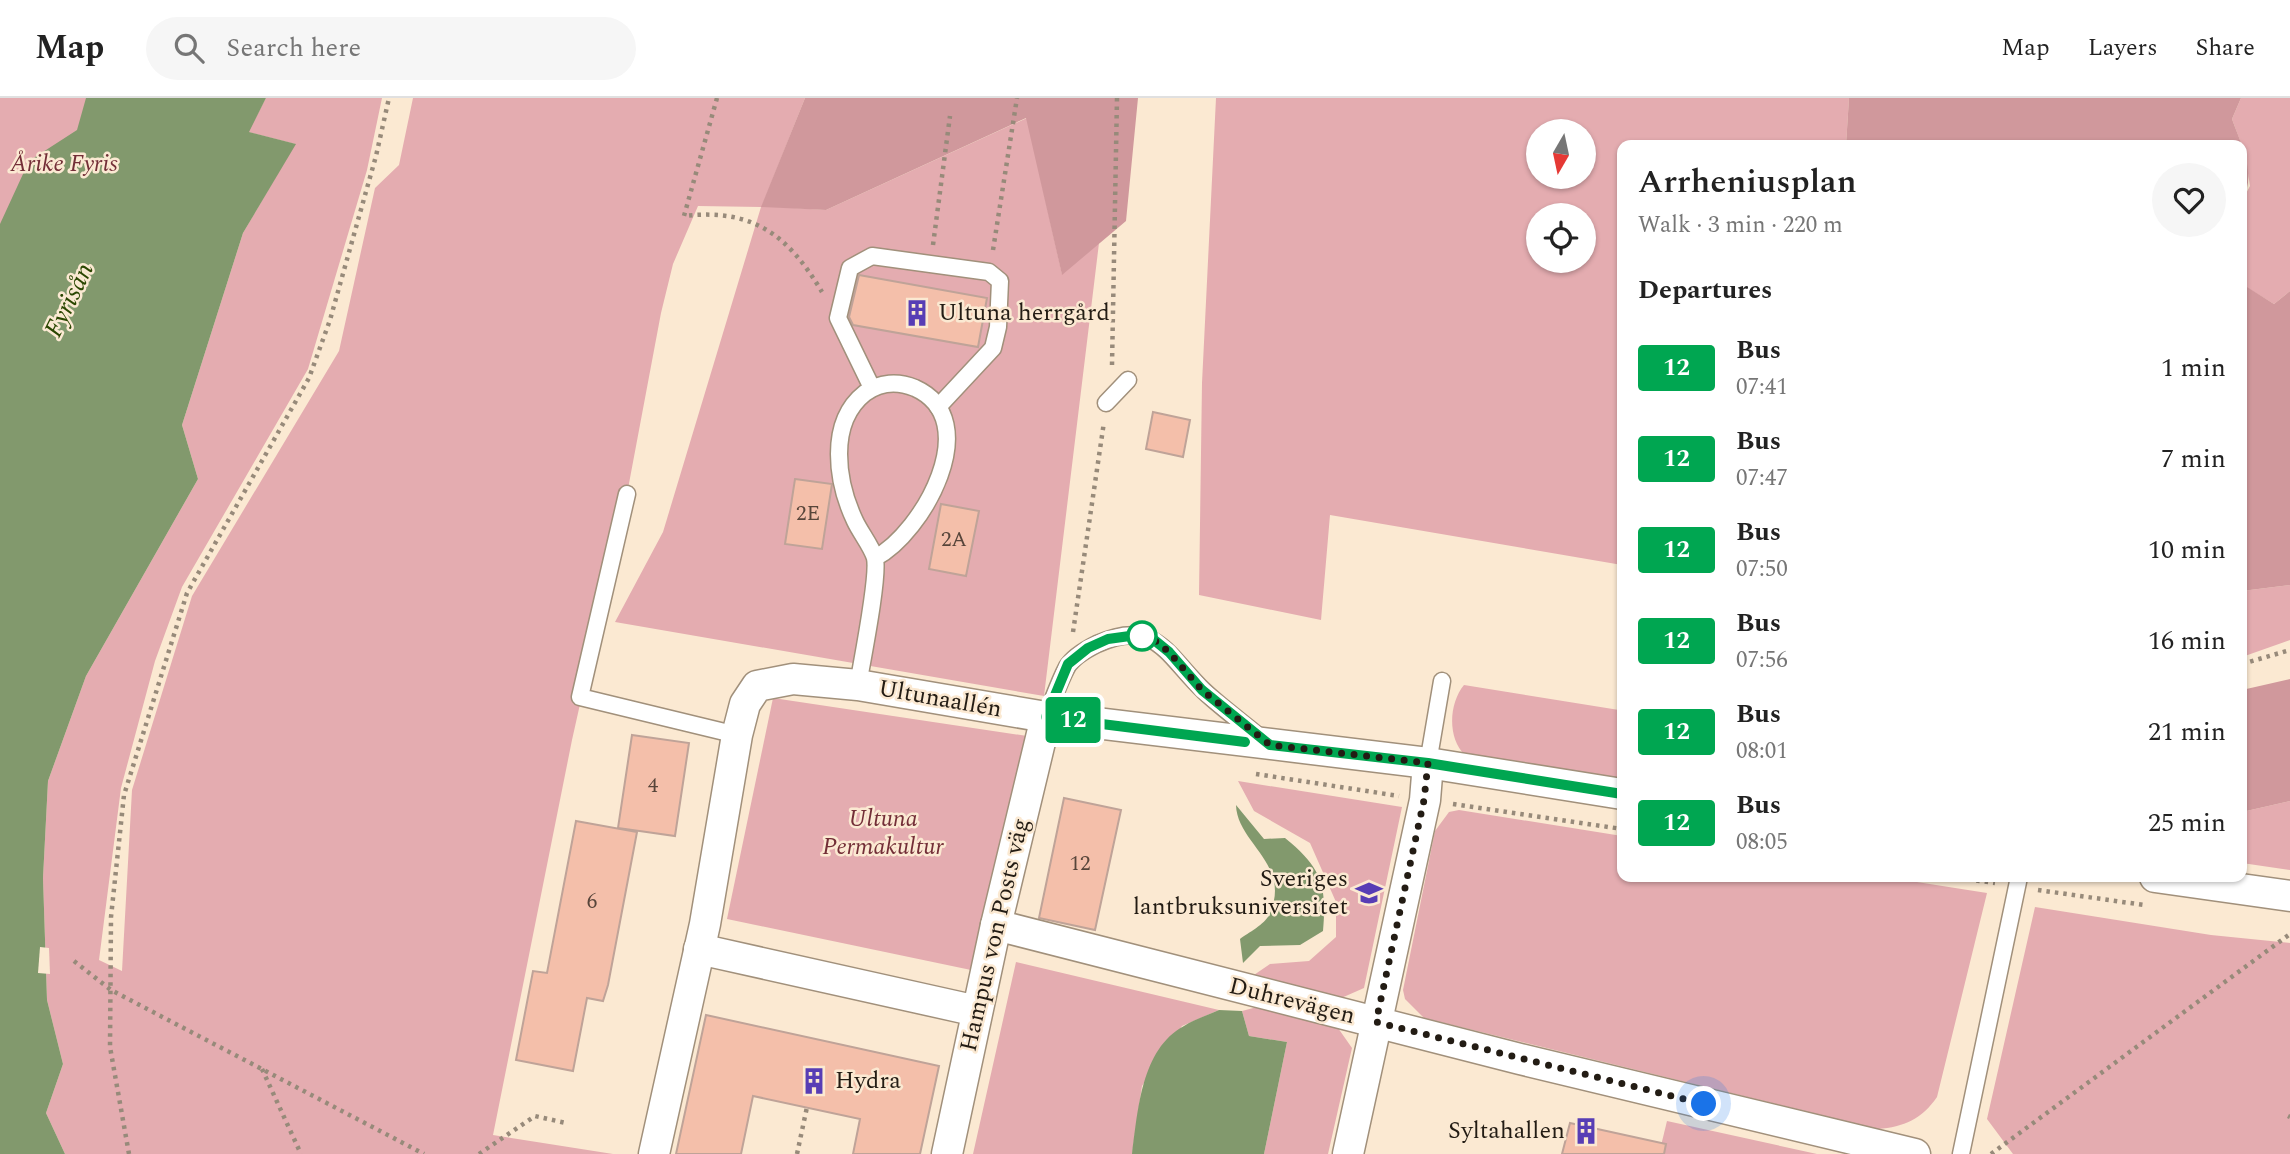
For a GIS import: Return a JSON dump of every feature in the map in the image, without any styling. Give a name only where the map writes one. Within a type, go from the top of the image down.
[{"type":"street","name":"Ultunaallén","points":[[737,735],[745,704],[757,686],[793,678],[858,685],[1046,717],[1428,763],[1617,793]]},
{"type":"street","name":"Hampus von Posts väg","points":[[947,1154],[996,925],[1046,717]]},
{"type":"street","points":[[654,1154],[699,949],[737,735]]},
{"type":"street","points":[[1348,1154],[1424,800],[1428,763]]},
{"type":"street","points":[[2191,882],[2290,896]]},
{"type":"street","name":"Duhrevägen","points":[[996,925],[1376,1022],[1915,1154]]},
{"type":"street","points":[[699,949],[977,1012]]},
{"type":"lane","points":[[872,388],[838,318],[850,268],[872,256],[989,272],[1000,281],[998,327],[993,348],[938,407]]},
{"type":"lane","points":[[1106,402],[1128,380]]},
{"type":"lane","points":[[858,685],[875,558],[844,498],[838,455],[851,408],[872,388],[887,383],[902,384],[917,389],[938,407],[947,440],[945,461],[935,489],[907,531],[894,545],[875,558]]},
{"type":"lane","points":[[626,494],[580,697],[737,735]]},
{"type":"lane","points":[[1046,717],[1068,664],[1088,648],[1108,639],[1137,635],[1153,639],[1169,652],[1202,690],[1270,745]]},
{"type":"lane","points":[[1428,763],[1442,681]]},
{"type":"lane","points":[[1961,1154],[2017,882]]},
{"type":"path","points":[[129,1154],[110,1047],[111,917],[124,794],[187,593],[309,378],[337,295],[376,156],[389,98]]},
{"type":"path","points":[[717,98],[684,216],[728,215],[758,224],[776,235],[793,249],[838,318]]},
{"type":"path","points":[[989,272],[1017,98]]},
{"type":"path","points":[[929,263],[950,116]]},
{"type":"path","points":[[2247,663],[2290,650]]},
{"type":"path","points":[[1246,773],[1617,828]]},
{"type":"path","points":[[2022,882],[2153,906]]},
{"type":"path","points":[[1990,1154],[2290,934]]},
{"type":"path","points":[[74,961],[111,990],[424,1154]]},
{"type":"path","points":[[261,1068],[301,1154]]},
{"type":"path","points":[[797,1154],[807,1107]]},
{"type":"path","points":[[479,1154],[535,1116],[566,1123]]},
{"type":"green space","name":"Årike Fyris","points":[[0,98],[169,98],[0,514]]},
{"type":"green space","points":[[266,98],[382,98],[367,170],[308,369],[182,587],[155,661],[121,788],[99,960],[122,971],[132,790],[192,596],[339,351],[375,188],[399,165],[413,98],[805,98],[762,206],[826,210],[1027,118],[1062,274],[1099,243],[1044,696],[615,622],[663,532],[761,207],[698,206],[673,264],[661,313],[627,494],[572,740],[493,1135],[613,1154],[65,1154],[46,1113],[63,1064],[47,1000],[43,878],[48,781],[86,676],[198,479],[182,425],[243,233],[295,144],[248,132]]},
{"type":"green space","points":[[1216,98],[1849,98],[1846,140],[1617,140],[1617,564],[1330,515],[1321,620],[1199,595],[1202,383]]},
{"type":"green space","points":[[2241,98],[2290,98],[2290,291],[2274,304],[2247,288],[2247,192],[2250,186],[2247,140],[2240,140],[2232,119]]},
{"type":"green space","points":[[2290,585],[2290,640],[2247,655],[2247,590]]},
{"type":"green space","points":[[1464,685],[1617,710],[1617,784],[1465,755],[1455,739],[1452,720],[1459,692]]},
{"type":"green space","name":"Ultuna Permakultur","points":[[773,698],[1027,736],[971,970],[727,919]]},
{"type":"green space","points":[[1238,781],[1402,807],[1364,988],[1339,999],[1251,977],[1270,964],[1309,961],[1336,937],[1336,902],[1310,843],[1254,811]]},
{"type":"green space","points":[[2290,801],[2290,870],[2247,864],[2247,811]]},
{"type":"green space","points":[[1459,810],[1617,835],[1617,882],[1917,882],[1987,893],[1937,1097],[1925,1111],[1912,1120],[1878,1129],[1424,1018],[1405,999],[1403,990],[1435,831],[1449,812]]},
{"type":"green space","points":[[2035,907],[2211,935],[2290,943],[2290,1154],[2013,1154],[1987,1119]]},
{"type":"green space","points":[[1016,962],[1219,1010],[1182,1026],[1142,1086],[1132,1154],[973,1154]]},
{"type":"green space","points":[[1257,1007],[1338,1028],[1352,1048],[1328,1154],[1264,1154],[1287,1042],[1249,1036],[1242,1011]]},
{"type":"green space","points":[[1667,1121],[1817,1154],[1659,1154]]},
{"type":"shaded area","points":[[805,98],[1138,98],[1126,221],[1062,275],[1026,118],[826,210],[761,207]]},
{"type":"shaded area","points":[[1849,98],[2241,98],[2232,119],[2240,140],[1846,140]]},
{"type":"shaded area","points":[[2247,287],[2274,304],[2290,291],[2290,585],[2247,590]]},
{"type":"shaded area","points":[[2290,679],[2290,801],[2247,811],[2247,689]]},
{"type":"water","name":"Fyrisån","points":[[86,98],[266,98],[249,132],[296,144],[243,233],[182,425],[198,479],[86,676],[48,781],[43,878],[47,1000],[63,1064],[46,1113],[65,1154],[0,1154],[0,224],[29,161],[77,130]]},
{"type":"water","points":[[1236,805],[1264,839],[1285,838],[1307,859],[1319,878],[1324,901],[1323,931],[1300,945],[1260,946],[1243,963],[1240,939],[1267,918],[1275,897],[1269,868],[1245,831]]},
{"type":"water","points":[[1219,1010],[1242,1011],[1249,1036],[1287,1042],[1264,1154],[1132,1154],[1144,1082],[1159,1050],[1170,1036],[1184,1026]]},
{"type":"pier","points":[[40,947],[49,948],[50,974],[38,973]]},
{"type":"building","name":"Ultuna herrgård","points":[[859,275],[987,298],[978,347],[853,325],[849,317]]},
{"type":"building","points":[[1153,412],[1190,420],[1183,457],[1146,449]]},
{"type":"building","points":[[795,479],[832,484],[822,549],[785,544]]},
{"type":"building","points":[[941,504],[979,511],[966,576],[929,569]]},
{"type":"building","points":[[632,735],[689,743],[675,836],[618,828]]},
{"type":"building","points":[[1064,798],[1121,810],[1095,930],[1039,918]]},
{"type":"building","points":[[576,821],[637,832],[608,985],[603,1001],[587,998],[573,1071],[516,1060],[533,971],[547,973]]},
{"type":"building","name":"Hydra","points":[[706,1015],[939,1066],[920,1154],[853,1154],[860,1119],[753,1096],[741,1154],[676,1154]]},
{"type":"building","name":"Syltahallen","points":[[1570,1123],[1666,1144],[1664,1154],[1562,1154]]},
{"type":"bus line","name":"12","points":[[1245,742],[1046,717],[1068,664],[1088,648],[1108,639],[1137,635],[1153,639],[1169,652],[1202,690],[1270,745],[1428,763],[1617,793]]},
{"type":"place","name":"Ultuna herrgård","points":[[917,313]]},
{"type":"place","name":"Sveriges lantbruksuniversitet","points":[[1369,893]]},
{"type":"place","name":"Hydra","points":[[814,1081]]},
{"type":"place","name":"Syltahallen","points":[[1586,1131]]},
{"type":"route","points":[[1142,636],[1137,635],[1153,639],[1169,652],[1202,690],[1270,745],[1428,763],[1424,800],[1376,1022],[1704,1104]]}]
